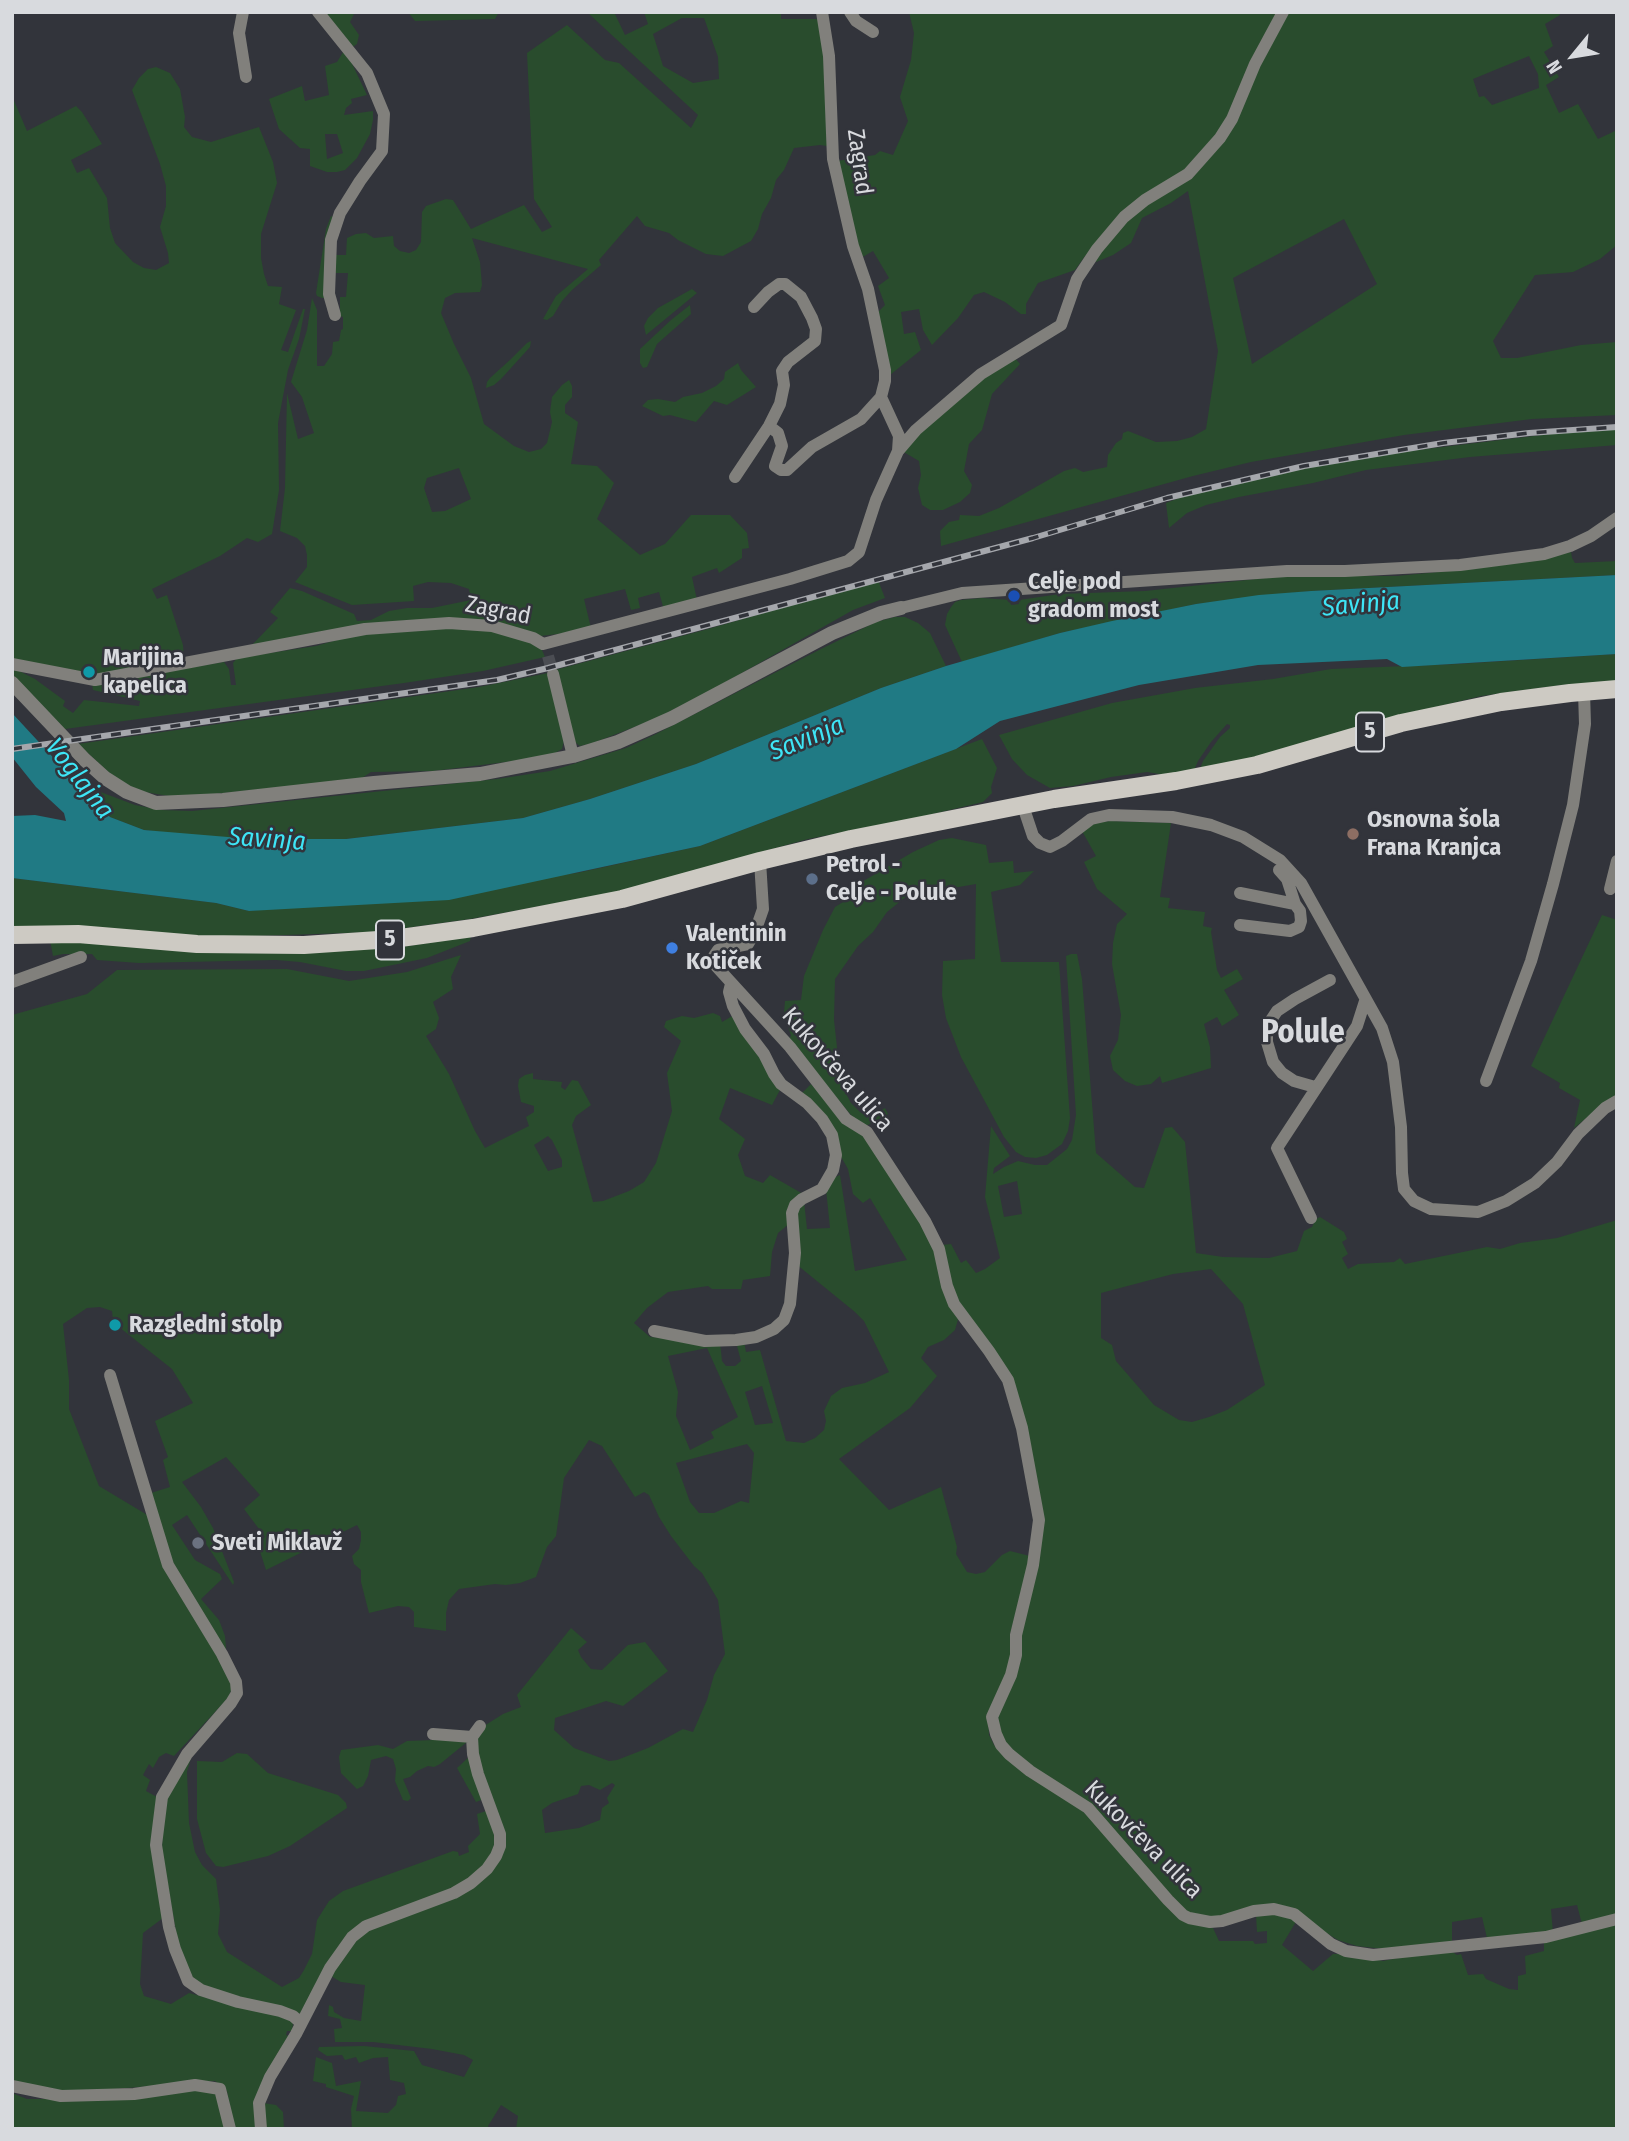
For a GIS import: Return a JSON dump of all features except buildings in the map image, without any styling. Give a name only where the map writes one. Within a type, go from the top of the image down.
[{"type":"main road","name":"5","points":[[12,935],[78,934],[197,944],[304,945],[393,939],[473,928],[622,899],[851,839],[1054,799],[1176,781],[1256,765],[1401,723],[1501,702],[1617,690]]},
{"type":"street","points":[[243,12],[239,33],[246,77]]},
{"type":"street","points":[[318,12],[367,73],[384,114],[382,151],[340,213],[331,240],[329,294],[335,315]]},
{"type":"street","name":"Zagrad","points":[[822,12],[829,56],[833,159],[853,246],[868,289],[885,370],[881,397],[899,436],[898,451]]},
{"type":"street","points":[[850,12],[856,21],[873,32]]},
{"type":"street","name":"Zagrad","points":[[12,664],[95,680],[365,629],[449,623],[492,626],[533,638],[545,650],[848,561],[859,552],[876,500],[898,451],[916,430],[981,374],[1061,325],[1077,279],[1097,249],[1124,217],[1144,200],[1188,174],[1220,138],[1232,119],[1255,64],[1283,12]]},
{"type":"street","points":[[735,477],[769,426],[780,404],[782,371],[788,362],[815,341],[816,329],[812,317],[801,297],[785,284],[779,284],[768,292],[754,307]]},
{"type":"street","points":[[769,426],[778,432],[782,446],[775,466],[787,470],[812,447],[861,419],[881,397]]},
{"type":"street","points":[[12,683],[55,730],[105,778],[127,792],[156,803],[223,800],[480,774],[573,756],[618,742],[672,718],[832,633],[881,613],[962,593],[1287,571],[1460,565],[1544,554],[1591,536],[1617,518]]},
{"type":"street","points":[[553,674],[573,756]]},
{"type":"street","points":[[1486,1081],[1531,961],[1570,818],[1585,724],[1584,692]]},
{"type":"street","points":[[1023,806],[1033,836],[1050,847],[1062,842],[1091,819],[1109,815],[1171,817],[1192,820],[1243,837],[1280,860],[1301,883],[1381,1028],[1393,1062],[1401,1127],[1404,1189],[1413,1201],[1431,1209],[1478,1212],[1506,1201],[1535,1183],[1557,1162],[1578,1134],[1605,1108],[1617,1101]]},
{"type":"street","points":[[1240,925],[1290,931],[1299,927],[1300,912],[1287,878],[1277,867],[1256,853],[1243,837]]},
{"type":"street","name":"Kukovčeva ulica","points":[[760,861],[762,909],[755,932],[748,944],[718,950],[714,956],[716,966],[790,1047],[846,1119],[867,1132],[925,1221],[939,1249],[954,1304],[1008,1380],[1022,1428],[1039,1520],[1033,1565],[1016,1635],[1016,1655],[992,1717],[996,1734],[1009,1754],[1088,1808],[1168,1900],[1189,1918],[1210,1922],[1223,1921],[1255,1911],[1274,1909],[1294,1914],[1331,1944],[1346,1951],[1373,1955],[1546,1937],[1617,1919]]},
{"type":"street","points":[[1610,889],[1617,861]]},
{"type":"street","points":[[1240,894],[1295,904]]},
{"type":"street","points":[[12,982],[81,957]]},
{"type":"street","points":[[1315,1087],[1294,1081],[1282,1073],[1273,1062],[1267,1042],[1267,1026],[1277,1011],[1330,980]]},
{"type":"street","name":"Kukovčeva ulica","points":[[654,1331],[705,1341],[757,1337],[774,1329],[784,1320],[790,1304],[794,1253],[792,1213],[795,1205],[802,1199],[822,1188],[833,1170],[836,1155],[832,1135],[807,1103],[781,1084],[774,1074],[733,1006],[730,984]]},
{"type":"street","points":[[1311,1218],[1277,1148],[1357,1026],[1365,1002]]},
{"type":"street","points":[[110,1375],[168,1566],[236,1682],[237,1693],[231,1703],[187,1754],[162,1797],[156,1845],[175,1949],[188,1981],[201,1990],[280,2011],[293,2016],[301,2023]]},
{"type":"street","points":[[261,2129],[259,2103],[270,2077],[330,1968],[352,1937],[366,1926],[463,1888],[487,1869],[496,1856],[500,1846],[500,1834],[478,1774],[476,1732],[433,1734]]},
{"type":"street","points":[[12,2087],[61,2096],[134,2094],[195,2085],[220,2089],[230,2129]]},
{"type":"green space","points":[[322,12],[355,12],[350,22],[359,35],[357,44],[348,50]]},
{"type":"green space","points":[[408,12],[499,12],[495,19],[415,21]]},
{"type":"green space","points":[[587,12],[614,12],[625,35],[648,24],[644,12],[781,12],[781,19],[820,19],[825,54],[827,146],[794,148],[776,180],[771,198],[751,241],[723,256],[706,254],[669,233],[645,226],[637,216],[599,260],[601,265],[572,290],[547,320],[543,319],[556,296],[588,269],[472,238],[480,262],[480,292],[455,293],[445,298],[441,313],[471,378],[484,424],[514,446],[529,452],[541,449],[547,443],[552,422],[552,397],[569,380],[572,397],[565,405],[565,413],[578,422],[571,464],[597,466],[614,483],[597,519],[640,555],[665,544],[691,515],[730,515],[747,533],[749,548],[742,549],[742,558],[719,573],[717,568],[692,577],[697,600],[664,610],[659,592],[638,598],[640,608],[631,610],[625,589],[584,599],[591,628],[567,633],[540,636],[444,620],[249,648],[278,618],[270,612],[290,588],[354,614],[357,621],[371,620],[389,611],[432,608],[471,600],[469,589],[451,583],[428,582],[413,586],[414,601],[352,605],[295,582],[307,567],[307,555],[305,546],[297,538],[280,531],[285,488],[287,393],[298,439],[314,433],[302,397],[291,382],[307,330],[312,298],[317,310],[317,366],[324,366],[332,354],[333,342],[339,341],[343,329],[340,297],[346,297],[348,273],[335,273],[333,298],[322,298],[316,293],[326,229],[331,216],[334,255],[346,255],[347,238],[366,233],[374,238],[393,236],[394,246],[400,251],[409,253],[416,250],[421,242],[422,212],[426,206],[446,199],[453,200],[471,229],[524,205],[542,232],[552,227],[534,199],[527,53],[567,25],[605,60],[619,63],[691,128],[698,115]],"holes":[[[682,18],[704,18],[718,57],[719,79],[693,83],[663,66],[653,34]],[[459,468],[471,499],[445,511],[432,512],[424,488],[427,478]]]},
{"type":"green space","points":[[909,12],[1558,12],[1560,15],[1545,24],[1553,46],[1544,52],[1559,77],[1546,85],[1559,113],[1578,104],[1598,139],[1617,130],[1617,245],[1600,259],[1573,272],[1535,275],[1493,341],[1501,358],[1517,358],[1581,345],[1617,342],[1617,415],[1532,419],[1404,435],[1251,462],[941,546],[940,531],[949,522],[959,520],[960,515],[979,516],[999,508],[1064,471],[1075,468],[1083,472],[1107,467],[1108,455],[1122,439],[1123,433],[1128,431],[1156,442],[1177,441],[1206,429],[1218,351],[1188,191],[1142,218],[1131,243],[1113,255],[1096,262],[1085,256],[1075,270],[1038,283],[1026,304],[1026,314],[1021,314],[1005,302],[984,292],[974,295],[958,318],[932,345],[923,330],[919,309],[901,312],[904,334],[915,332],[921,350],[890,375],[878,312],[885,305],[878,286],[889,278],[873,251],[861,258],[837,161],[875,155],[880,151],[893,155],[908,121],[900,97],[911,60],[914,33]],"holes":[[[1529,56],[1538,74],[1539,88],[1492,105],[1484,96],[1479,97],[1473,79]],[[1344,219],[1377,284],[1252,364],[1233,278]]]},
{"type":"green space","points":[[345,49],[367,95],[351,99],[352,103],[346,108],[344,115],[373,111],[373,120],[370,134],[357,158],[345,170],[327,172],[310,166],[310,149],[300,148],[279,129],[269,99],[302,86],[305,101],[329,95],[325,66],[337,62]],"holes":[[[325,134],[337,134],[343,153],[327,159]]]},
{"type":"green space","points":[[156,67],[170,73],[180,89],[184,127],[192,137],[211,142],[259,127],[273,162],[277,183],[261,234],[264,274],[268,286],[282,287],[279,304],[296,310],[281,350],[288,352],[305,309],[299,339],[288,370],[278,423],[279,490],[272,534],[258,542],[247,538],[220,556],[152,589],[157,599],[167,595],[183,645],[184,659],[91,675],[12,659],[12,96],[27,131],[76,106],[82,112],[102,144],[71,160],[77,173],[89,168],[107,198],[110,228],[115,243],[133,262],[156,270],[169,263],[160,227],[166,206],[166,186],[132,90],[148,69]]},
{"type":"green space","points":[[692,289],[697,293],[646,335],[644,326],[658,308]]},
{"type":"green space","points":[[690,305],[691,314],[657,344],[647,367],[643,368],[640,363],[640,349]]},
{"type":"green space","points":[[531,341],[530,347],[501,379],[486,388],[490,378]]},
{"type":"green space","points":[[1014,357],[1020,364],[992,394],[982,430],[969,444],[964,471],[972,485],[970,493],[960,502],[943,510],[930,510],[922,505],[918,488],[921,475],[919,461],[902,451],[940,410]]},
{"type":"green space","points":[[738,363],[756,387],[727,405],[714,401],[696,422],[670,415],[663,416],[642,406],[648,400],[675,402],[683,397],[702,393],[716,386],[724,379],[725,372]]},
{"type":"green space","points":[[1617,429],[1617,445],[1470,457],[1366,470],[1206,505],[1187,513],[1169,528],[1166,503],[1200,490],[1384,454],[1559,433]]},
{"type":"green space","points":[[1571,552],[1575,563],[1617,561],[1617,575],[1311,591],[1196,604],[1060,633],[962,662],[945,625],[951,607],[961,600],[1010,600],[1011,605],[1019,604],[1019,600],[1060,594],[1145,591],[1284,576],[1397,576],[1479,568]]},
{"type":"green space","points":[[878,580],[885,598],[853,610],[655,719],[593,743],[580,746],[575,742],[555,670]]},
{"type":"green space","points":[[905,617],[930,633],[946,666],[881,688],[696,764],[523,818],[346,839],[252,839],[186,835],[144,830],[110,817],[68,771],[75,768],[98,791],[135,805],[161,810],[192,811],[550,771],[626,748],[876,622]]},
{"type":"green space","points":[[427,628],[483,629],[523,638],[542,650],[545,657],[483,671],[404,683],[65,729],[12,675],[12,670],[17,670],[35,679],[65,701],[63,706],[73,713],[84,700],[139,706],[140,701],[93,690],[92,684],[224,662],[229,669],[231,685],[236,685],[233,663],[237,658],[316,646],[351,636]]},
{"type":"green space","points":[[1617,654],[1617,682],[1562,685],[1481,696],[1404,715],[1341,736],[1199,771],[1220,737],[1230,728],[1227,724],[1211,742],[1193,773],[1166,775],[1147,772],[1050,788],[1027,775],[1012,759],[999,735],[1112,703],[1331,669]]},
{"type":"green space","points":[[548,673],[564,741],[562,749],[522,760],[433,771],[371,772],[359,780],[169,796],[128,786],[114,777],[78,744],[479,687]]},
{"type":"green space","points":[[982,739],[997,768],[991,787],[992,793],[983,802],[808,839],[622,891],[470,919],[377,932],[191,938],[80,928],[12,926],[12,878],[216,903],[249,911],[577,873],[700,846]]},
{"type":"green space","points":[[1095,823],[1171,823],[1160,897],[1170,898],[1168,908],[1205,912],[1203,926],[1212,928],[1217,970],[1221,978],[1237,969],[1243,979],[1224,990],[1239,1015],[1222,1026],[1217,1017],[1204,1024],[1210,1047],[1211,1068],[1162,1083],[1160,1076],[1151,1084],[1137,1086],[1125,1081],[1113,1070],[1110,1056],[1118,1040],[1121,1015],[1112,964],[1113,943],[1117,924],[1127,914],[1097,889],[1084,862],[1096,856],[1082,831]]},
{"type":"green space","points":[[952,838],[986,845],[989,863],[1013,861],[1014,873],[1034,871],[1020,885],[991,892],[1001,962],[1059,962],[1070,1118],[1062,1144],[1047,1155],[1025,1157],[1016,1152],[1004,1137],[961,1057],[946,1018],[942,995],[943,961],[975,959],[976,884],[907,896],[887,912],[835,979],[834,1020],[841,1084],[851,1103],[867,1117],[885,1108],[888,1114],[866,1126],[856,1121],[788,1039],[791,1036],[784,1013],[785,1001],[801,1000],[804,976],[823,930],[835,907],[848,899],[848,890],[913,852],[939,840]]},
{"type":"green space","points":[[1602,915],[1617,920],[1617,1097],[1574,1128],[1580,1100],[1559,1088],[1560,1083],[1531,1066]]},
{"type":"green space","points":[[471,936],[470,941],[427,958],[364,971],[346,971],[276,960],[139,963],[97,960],[92,954],[53,956],[50,940],[340,951],[402,947]]},
{"type":"green space","points":[[1077,954],[1082,979],[1096,1153],[1135,1187],[1144,1188],[1165,1128],[1172,1127],[1185,1142],[1196,1253],[1223,1257],[1269,1258],[1297,1251],[1304,1231],[1312,1227],[1320,1217],[1344,1232],[1347,1239],[1342,1242],[1348,1254],[1342,1258],[1348,1269],[1358,1264],[1394,1262],[1400,1258],[1405,1264],[1487,1247],[1500,1249],[1520,1243],[1557,1238],[1617,1220],[1617,1914],[1582,1924],[1577,1905],[1551,1909],[1553,1933],[1487,1938],[1482,1917],[1452,1922],[1452,1941],[1393,1950],[1357,1946],[1338,1940],[1294,1909],[1221,1917],[1189,1914],[1131,1852],[1012,1752],[1001,1736],[995,1719],[1019,1635],[1041,1539],[1017,1402],[954,1294],[942,1245],[951,1244],[961,1263],[966,1260],[976,1273],[1000,1258],[985,1197],[991,1126],[1010,1156],[994,1168],[993,1174],[1018,1161],[1047,1165],[1067,1149],[1072,1140],[1076,1115],[1066,956]],"holes":[[[1017,1181],[1022,1214],[1004,1217],[998,1186]],[[1211,1269],[1243,1304],[1265,1385],[1227,1410],[1192,1422],[1179,1420],[1154,1405],[1116,1361],[1112,1345],[1101,1338],[1101,1293],[1173,1274]]]},
{"type":"green space","points":[[461,955],[451,977],[453,989],[433,1002],[439,1018],[436,1029],[426,1036],[449,1074],[485,1148],[529,1126],[526,1117],[534,1112],[534,1106],[521,1102],[519,1079],[533,1073],[533,1079],[562,1082],[561,1087],[565,1090],[572,1080],[578,1081],[591,1105],[576,1116],[572,1125],[593,1202],[629,1191],[644,1182],[656,1163],[672,1111],[667,1073],[681,1041],[664,1027],[666,1021],[682,1016],[694,1018],[713,1013],[720,1016],[722,1022],[734,1015],[780,1090],[772,1105],[730,1088],[719,1119],[745,1139],[738,1155],[745,1176],[763,1183],[770,1175],[803,1194],[792,1206],[789,1224],[778,1233],[772,1252],[770,1276],[743,1280],[741,1289],[712,1289],[708,1286],[668,1292],[647,1308],[634,1323],[650,1337],[720,1342],[722,1361],[726,1366],[735,1366],[741,1361],[736,1342],[744,1341],[746,1352],[760,1350],[786,1441],[804,1443],[815,1438],[824,1430],[824,1411],[831,1396],[842,1388],[865,1383],[889,1372],[864,1321],[796,1264],[794,1215],[797,1207],[804,1201],[807,1229],[830,1228],[826,1189],[831,1179],[840,1175],[855,1271],[907,1260],[870,1198],[863,1203],[853,1194],[848,1169],[840,1155],[832,1127],[802,1093],[811,1084],[845,1122],[866,1136],[923,1223],[938,1253],[949,1301],[959,1316],[955,1330],[944,1340],[928,1347],[921,1358],[937,1376],[910,1408],[839,1459],[889,1510],[941,1487],[957,1547],[956,1554],[967,1572],[985,1572],[1010,1551],[1030,1556],[1010,1635],[1011,1658],[988,1713],[989,1735],[994,1745],[1028,1773],[1073,1800],[1091,1815],[1177,1916],[1189,1923],[1213,1928],[1219,1941],[1253,1941],[1255,1944],[1267,1943],[1267,1931],[1257,1932],[1256,1915],[1274,1911],[1293,1916],[1297,1920],[1282,1945],[1313,1971],[1333,1954],[1383,1961],[1422,1953],[1451,1951],[1457,1955],[1461,1954],[1468,1975],[1483,1974],[1486,1979],[1518,1990],[1518,1976],[1526,1974],[1525,1956],[1544,1951],[1544,1941],[1617,1924],[1617,2129],[516,2129],[518,2116],[501,2105],[488,2126],[489,2129],[352,2129],[351,2109],[354,2096],[313,2081],[316,2057],[332,2063],[336,2086],[361,2081],[356,2111],[388,2113],[396,2105],[398,2096],[406,2094],[404,2083],[390,2080],[388,2057],[359,2063],[356,2057],[345,2060],[342,2055],[327,2056],[318,2050],[319,2047],[364,2046],[414,2051],[422,2065],[464,2077],[473,2060],[464,2055],[432,2049],[373,2042],[335,2042],[334,2029],[342,2028],[340,2019],[328,2016],[329,2005],[344,2018],[361,2021],[365,1985],[341,1982],[329,1975],[347,1945],[374,1925],[443,1901],[470,1888],[490,1871],[500,1858],[503,1842],[478,1767],[476,1748],[478,1735],[484,1726],[521,1707],[517,1695],[571,1628],[587,1642],[578,1650],[591,1669],[602,1670],[628,1645],[645,1642],[668,1671],[623,1706],[606,1701],[555,1718],[554,1730],[574,1748],[609,1761],[617,1760],[648,1748],[683,1729],[693,1732],[714,1675],[725,1654],[718,1600],[702,1573],[671,1536],[649,1495],[644,1492],[635,1497],[602,1446],[589,1440],[564,1478],[556,1536],[547,1547],[536,1577],[520,1583],[459,1589],[449,1600],[446,1631],[414,1627],[414,1612],[409,1607],[398,1606],[369,1613],[361,1582],[361,1570],[354,1564],[352,1556],[359,1549],[361,1540],[357,1525],[266,1570],[257,1542],[265,1537],[244,1509],[260,1495],[226,1457],[182,1482],[213,1528],[233,1585],[187,1515],[172,1525],[195,1560],[220,1574],[222,1579],[201,1599],[219,1620],[225,1636],[224,1652],[194,1609],[177,1578],[154,1514],[151,1493],[170,1487],[163,1460],[168,1457],[155,1421],[193,1403],[172,1369],[119,1327],[118,1321],[113,1320],[112,1311],[100,1307],[87,1308],[63,1324],[69,1409],[99,1486],[149,1516],[166,1570],[188,1609],[229,1668],[233,1686],[228,1698],[174,1756],[166,1753],[159,1757],[153,1768],[149,1764],[143,1775],[150,1780],[146,1791],[157,1797],[154,1855],[163,1918],[143,1933],[140,1984],[144,1996],[171,2004],[189,1993],[283,2015],[293,2024],[292,2031],[287,2031],[286,2035],[289,2036],[255,2101],[258,2129],[234,2129],[227,2091],[215,2081],[76,2092],[41,2090],[12,2083],[12,1015],[87,994],[117,970],[287,969],[349,981],[407,972]],"holes":[[[548,1136],[562,1160],[562,1167],[548,1171],[534,1145]],[[707,1348],[738,1417],[711,1432],[714,1438],[690,1450],[676,1416],[678,1392],[668,1356]],[[762,1386],[773,1423],[755,1425],[745,1392]],[[747,1444],[754,1453],[749,1503],[741,1501],[714,1513],[699,1513],[690,1502],[676,1463]],[[612,1783],[615,1785],[607,1798],[609,1803],[602,1808],[600,1820],[579,1828],[545,1833],[542,1810],[552,1803],[578,1794],[581,1786],[589,1785],[600,1790]]]},
{"type":"green space","points":[[460,1739],[467,1742],[440,1764],[428,1766],[403,1779],[411,1798],[408,1801],[403,1800],[395,1781],[393,1759],[386,1756],[371,1760],[368,1776],[363,1786],[357,1789],[341,1773],[341,1750],[378,1745],[393,1749],[407,1741]]},
{"type":"green space","points":[[193,1751],[187,1772],[189,1823],[195,1852],[202,1865],[216,1879],[220,1910],[218,1934],[227,1952],[282,1987],[299,1978],[312,1954],[317,1920],[329,1901],[343,1891],[453,1851],[458,1852],[459,1856],[469,1852],[468,1846],[480,1834],[477,1814],[489,1810],[497,1850],[468,1883],[359,1926],[302,2014],[213,1992],[187,1976],[182,1965],[162,1853],[163,1806]]},
{"type":"green space","points":[[237,1753],[247,1754],[268,1773],[338,1795],[347,1808],[290,1846],[268,1856],[223,1867],[216,1866],[206,1853],[197,1819],[197,1761],[222,1762]]},
{"type":"green space","points":[[470,1756],[484,1799],[476,1802],[457,1768]]},
{"type":"green space","points":[[204,2089],[217,2093],[225,2129],[12,2129],[12,2093],[27,2099],[69,2099]]},
{"type":"green space","points":[[263,2103],[276,2105],[283,2112],[284,2129],[265,2129]]},
{"type":"water","name":"Savinja","points":[[1617,575],[1617,654],[1402,667],[1387,659],[1258,665],[1139,685],[1000,721],[956,749],[700,846],[449,900],[249,911],[216,903],[12,878],[12,816],[35,815],[66,821],[64,813],[36,787],[12,757],[12,713],[110,817],[144,830],[252,839],[346,839],[523,818],[590,799],[696,764],[881,688],[946,666],[1112,621],[1196,604],[1259,595]]},
{"type":"tunnel","points":[[548,656],[553,674]]},
{"type":"railway","points":[[12,749],[497,680],[1033,538],[1167,498],[1304,466],[1443,443],[1617,427]]},
{"type":"place","name":"Celje pod gradom most","points":[[1014,596]]},
{"type":"place","name":"Marijina kapelica","points":[[89,672]]},
{"type":"place","name":"Osnovna šola Frana Kranjca","points":[[1353,834]]},
{"type":"place","name":"Petrol - Celje - Polule","points":[[812,879]]},
{"type":"place","name":"Valentinin Kotiček","points":[[672,948]]},
{"type":"place","name":"Razgledni stolp","points":[[115,1325]]},
{"type":"place","name":"Sveti Miklavž","points":[[198,1543]]},
{"type":"district","name":"Polule","points":[[1303,1033]]},
{"type":"water label","name":"Voglajna","points":[[79,779]]}]
